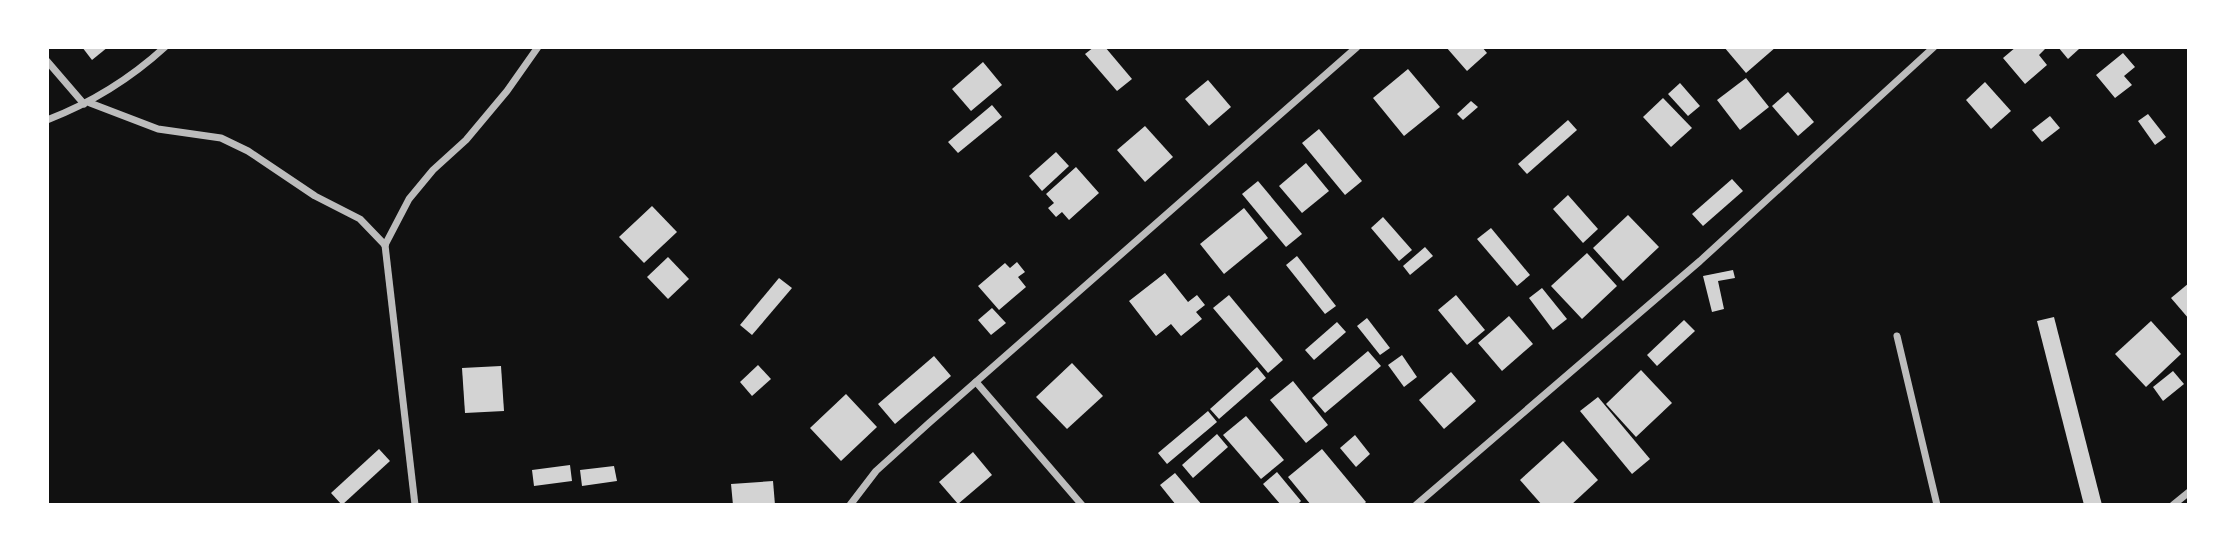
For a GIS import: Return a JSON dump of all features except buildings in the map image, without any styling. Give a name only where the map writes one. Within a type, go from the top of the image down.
[{"type":"street","points":[[47,120],[87,103],[148,63],[165,47]]},
{"type":"street","points":[[415,505],[385,245],[410,199],[433,170],[466,140],[507,91],[538,47]]},
{"type":"street","points":[[850,505],[876,471],[1357,47]]},
{"type":"street","points":[[1416,505],[1700,261],[1934,47]]},
{"type":"street","points":[[47,61],[87,103],[159,129],[221,138],[248,151],[315,196],[360,219],[385,245]]},
{"type":"street","points":[[1897,336],[1937,505]]},
{"type":"street","points":[[976,382],[1082,505]]},
{"type":"street","points":[[2173,505],[2189,492]]}]
